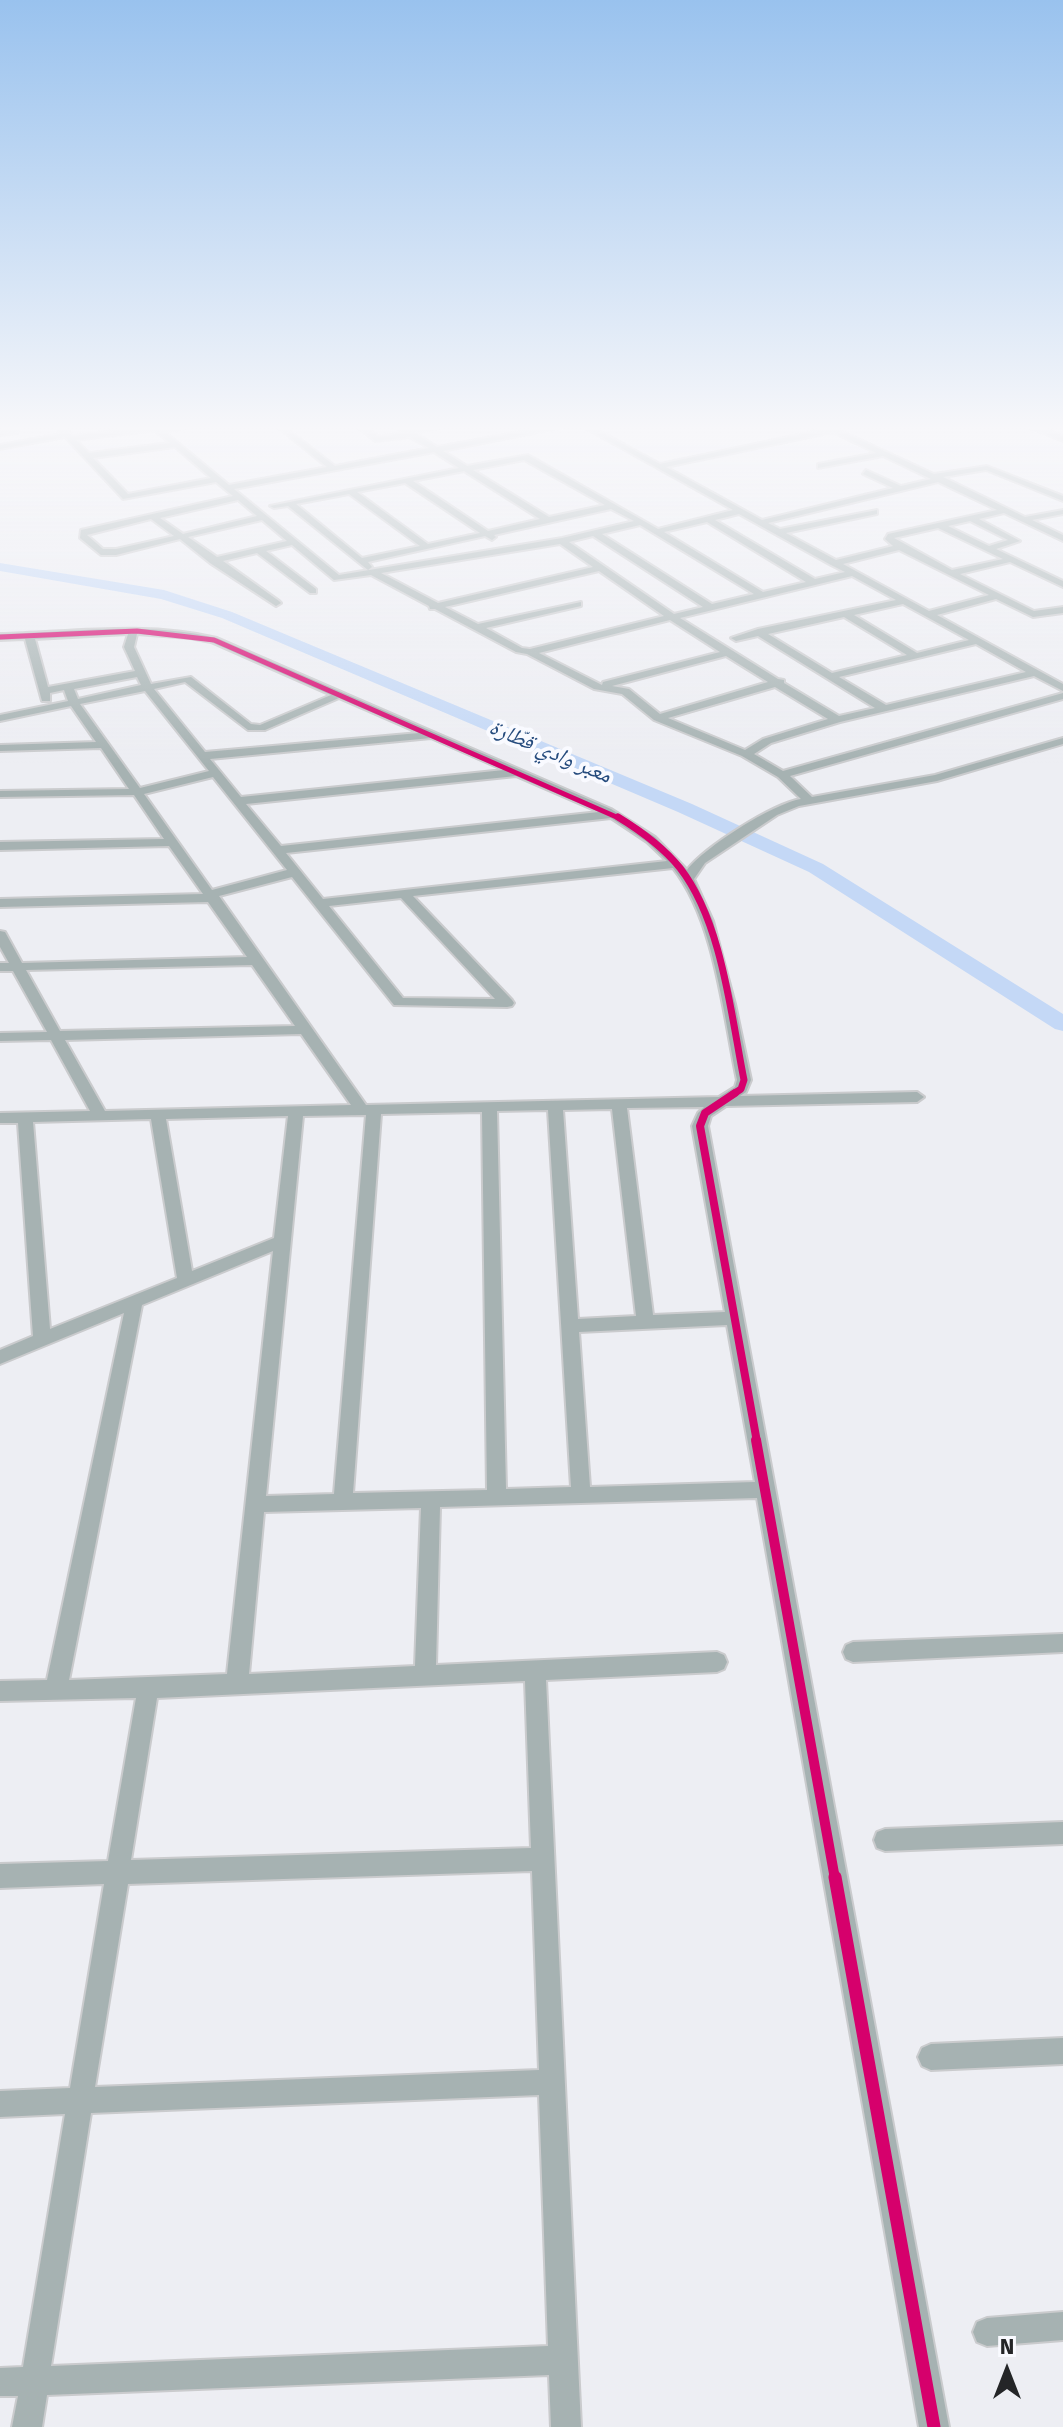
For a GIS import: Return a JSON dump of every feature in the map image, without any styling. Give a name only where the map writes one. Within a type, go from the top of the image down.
[{"type":"street","points":[[86,538],[101,552],[136,549],[176,538]]},
{"type":"street","points":[[183,538],[276,603]]},
{"type":"street","points":[[289,538],[337,578],[575,538]]},
{"type":"street","points":[[333,538],[372,571],[433,607],[598,687],[625,691],[658,718],[746,754],[782,775],[809,800]]},
{"type":"street","points":[[415,538],[426,546]]},
{"type":"street","points":[[361,561],[462,538]]},
{"type":"street","points":[[494,538],[502,545]]},
{"type":"street","points":[[603,538],[710,607]]},
{"type":"street","points":[[670,538],[761,595]]},
{"type":"street","points":[[740,538],[813,582]]},
{"type":"street","points":[[790,538],[1063,688]]},
{"type":"street","points":[[890,538],[900,547],[955,572],[1033,614],[1063,610]]},
{"type":"street","points":[[965,538],[1061,581]]},
{"type":"street","points":[[986,549],[1016,541],[1011,538]]},
{"type":"street","points":[[126,541],[136,549]]},
{"type":"street","points":[[562,541],[670,617],[780,682],[837,720]]},
{"type":"street","points":[[782,544],[795,541]]},
{"type":"street","points":[[213,561],[293,542]]},
{"type":"street","points":[[758,549],[770,546]]},
{"type":"street","points":[[834,563],[900,547]]},
{"type":"street","points":[[260,551],[313,591]]},
{"type":"street","points":[[955,572],[1008,560]]},
{"type":"street","points":[[433,607],[598,568]]},
{"type":"street","points":[[530,652],[852,573]]},
{"type":"street","points":[[929,614],[998,596]]},
{"type":"street","points":[[736,638],[905,601]]},
{"type":"street","points":[[475,628],[578,604]]},
{"type":"street","points":[[845,614],[914,655]]},
{"type":"street","points":[[758,632],[886,710]]},
{"type":"street","points":[[133,633],[129,647],[147,687],[399,1002],[507,1003],[404,894]]},
{"type":"street","points":[[0,637],[133,633],[183,634],[214,640],[613,814],[677,866],[702,912],[721,975],[744,1080],[741,1089],[705,1113],[700,1126],[934,2427]]},
{"type":"street","points":[[29,636],[48,708]]},
{"type":"street","points":[[832,676],[978,641]]},
{"type":"street","points":[[598,687],[728,653]]},
{"type":"street","points":[[44,691],[140,673]]},
{"type":"street","points":[[746,754],[767,741],[837,720],[1035,673]]},
{"type":"street","points":[[0,718],[187,679],[253,728],[269,726],[341,694]]},
{"type":"street","points":[[658,718],[780,682]]},
{"type":"street","points":[[68,687],[74,703],[306,1030],[368,1108],[343,1502]]},
{"type":"street","points":[[782,775],[1063,696]]},
{"type":"street","points":[[202,756],[434,735]]},
{"type":"street","points":[[320,903],[677,866],[701,860],[773,813],[809,800],[937,778],[1063,741]]},
{"type":"street","points":[[0,748],[105,745]]},
{"type":"street","points":[[238,801],[520,772]]},
{"type":"street","points":[[0,794],[138,792],[216,773]]},
{"type":"street","points":[[278,850],[613,814]]},
{"type":"street","points":[[0,846],[174,842]]},
{"type":"street","points":[[677,866],[701,860]]},
{"type":"street","points":[[0,903],[212,896],[296,872]]},
{"type":"street","points":[[0,935],[100,1115]]},
{"type":"street","points":[[0,967],[258,961]]},
{"type":"street","points":[[0,1037],[306,1030]]},
{"type":"street","points":[[0,1118],[917,1097]]},
{"type":"street","points":[[619,1103],[645,1322]]},
{"type":"street","points":[[555,1104],[581,1495]]},
{"type":"street","points":[[489,1105],[497,1497]]},
{"type":"street","points":[[237,1684],[296,1110]]},
{"type":"street","points":[[158,1114],[185,1278]]},
{"type":"street","points":[[25,1117],[42,1339]]},
{"type":"street","points":[[0,1357],[185,1278],[282,1241]]},
{"type":"street","points":[[56,1690],[135,1300]]},
{"type":"street","points":[[570,1326],[735,1318]]},
{"type":"street","points":[[255,1504],[767,1490]]},
{"type":"street","points":[[425,1675],[431,1499]]},
{"type":"street","points":[[853,1652],[1063,1643]]},
{"type":"street","points":[[0,1691],[148,1688],[717,1662]]},
{"type":"street","points":[[535,1670],[566,2427]]},
{"type":"street","points":[[27,2427],[148,1688]]},
{"type":"street","points":[[885,1840],[1063,1833]]},
{"type":"street","points":[[0,1876],[542,1859]]},
{"type":"street","points":[[931,2057],[1063,2051]]},
{"type":"street","points":[[0,2104],[551,2082]]},
{"type":"street","points":[[987,2332],[1063,2326]]},
{"type":"street","points":[[0,2382],[563,2360]]},
{"type":"waterway","name":"معبر وادي قطّارة","points":[[0,567],[164,595],[227,615],[685,808],[816,868],[1063,1024]]},
{"type":"cycle path","points":[[0,637],[137,631],[214,640],[607,811],[661,848],[679,867],[698,897],[715,947],[744,1080],[741,1089],[705,1113],[700,1126],[934,2427]]}]
